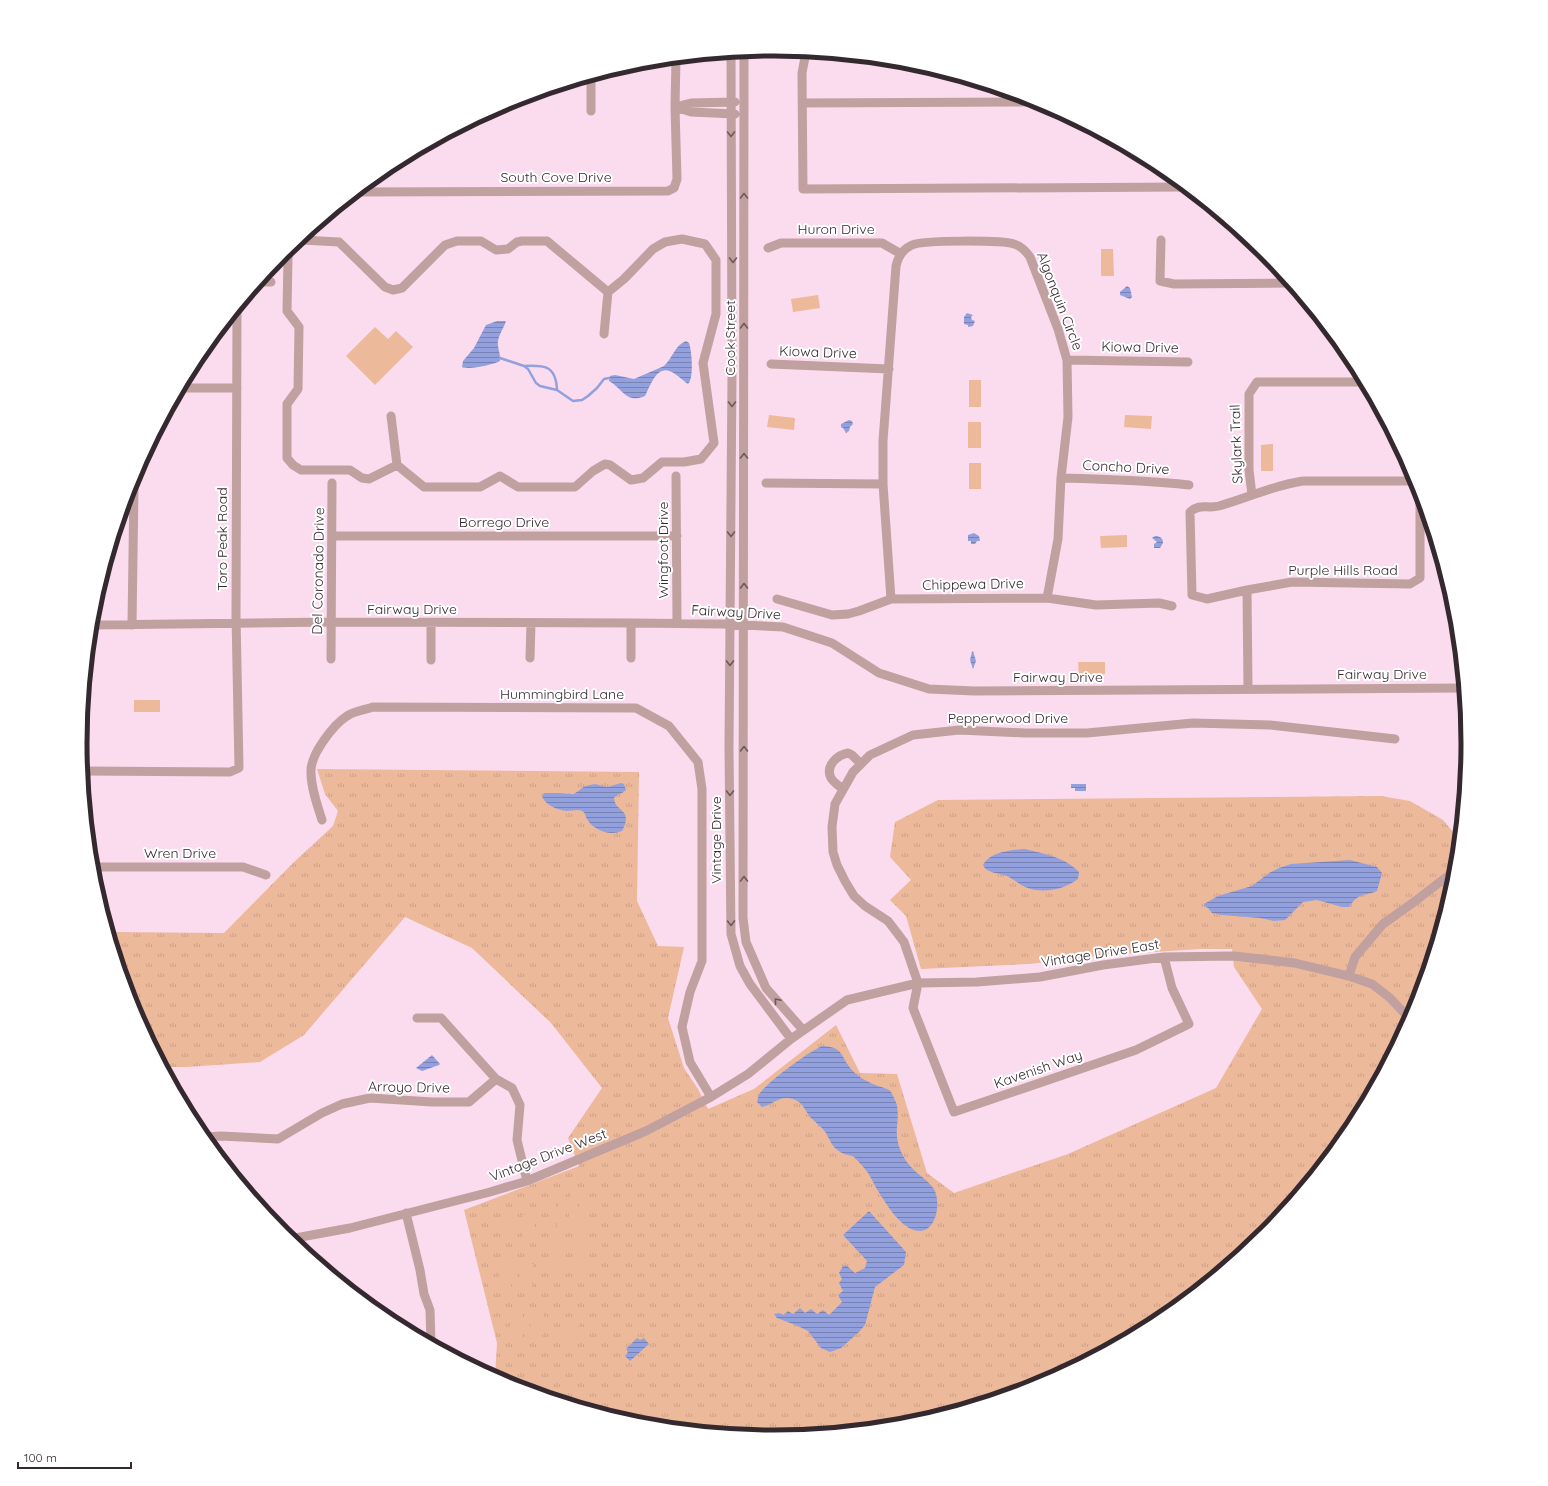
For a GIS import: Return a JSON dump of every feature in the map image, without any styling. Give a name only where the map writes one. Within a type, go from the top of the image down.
[{"type":"street","name":"Cook Street","points":[[730,624],[733,245],[731,57]]},
{"type":"street","name":"Cook Street","points":[[744,57],[744,625]]},
{"type":"street","points":[[805,57],[802,73],[803,189],[1177,187]]},
{"type":"street","points":[[675,107],[676,63]]},
{"type":"street","points":[[590,111],[591,81]]},
{"type":"street","points":[[675,107],[691,102],[743,102]]},
{"type":"street","points":[[802,103],[1021,102]]},
{"type":"street","points":[[675,107],[691,112],[744,115]]},
{"type":"street","name":"South Cove Drive","points":[[364,192],[668,191],[674,188],[678,178],[675,107]]},
{"type":"street","points":[[391,416],[397,465],[424,487],[480,487],[500,476],[518,487],[575,487],[593,471],[605,464],[610,465],[631,480],[643,478],[662,462],[684,462],[701,459],[714,443],[704,363],[716,314],[716,260],[706,244],[682,239],[665,242],[653,249],[624,279],[608,292],[604,334]]},
{"type":"street","points":[[306,240],[339,242],[385,287],[393,290],[402,288],[445,245],[450,243],[457,241],[481,241],[496,250],[508,249],[517,242],[522,241],[547,241],[608,292]]},
{"type":"street","points":[[1161,240],[1160,281],[1174,284],[1284,283]]},
{"type":"street","name":"Algonquin Circle","points":[[901,254],[912,245],[925,241],[1007,242],[1026,251],[1030,257],[1058,329],[1067,360],[1068,418],[1061,478],[1058,539],[1047,598]]},
{"type":"street","name":"Huron Drive","points":[[768,248],[781,243],[882,243],[901,254]]},
{"type":"street","points":[[891,599],[883,484],[884,441],[896,266],[901,254]]},
{"type":"street","points":[[288,257],[287,311],[299,327],[298,389],[287,404],[287,458],[293,465],[301,470],[350,470],[362,478],[369,479],[397,465]]},
{"type":"street","points":[[265,282],[271,282]]},
{"type":"street","name":"Toro Peak Road","points":[[88,771],[230,772],[238,768],[236,623],[236,316]]},
{"type":"street","name":"Kiowa Drive","points":[[1067,360],[1188,362]]},
{"type":"street","name":"Kiowa Drive","points":[[771,364],[889,369]]},
{"type":"street","name":"Skylark Trail","points":[[1252,495],[1249,470],[1249,394],[1257,382],[1358,382]]},
{"type":"street","points":[[186,388],[237,388]]},
{"type":"street","name":"Wingfoot Drive","points":[[676,476],[677,623]]},
{"type":"street","name":"Concho Drive","points":[[1061,478],[1119,479],[1188,485]]},
{"type":"street","points":[[1252,495],[1289,483],[1303,481],[1409,481]]},
{"type":"street","name":"Del Coronado Drive","points":[[331,659],[332,483]]},
{"type":"street","points":[[766,483],[883,484]]},
{"type":"street","points":[[132,624],[134,493]]},
{"type":"street","name":"Purple Hills Road","points":[[1252,495],[1216,506],[1198,506],[1190,512],[1192,595],[1208,599],[1292,582],[1410,584],[1420,578],[1420,509]]},
{"type":"street","name":"Borrego Drive","points":[[332,536],[677,536]]},
{"type":"street","points":[[1247,590],[1248,689]]},
{"type":"street","name":"Chippewa Drive","points":[[777,599],[832,615],[859,612],[891,599],[1047,598],[1096,605],[1116,606],[1159,603],[1172,606]]},
{"type":"street","name":"Fairway Drive","points":[[97,625],[331,622],[730,624],[783,627],[832,643],[879,672],[929,689],[974,691],[1459,688]]},
{"type":"street","points":[[431,623],[431,660]]},
{"type":"street","points":[[530,658],[531,623]]},
{"type":"street","points":[[631,623],[631,658]]},
{"type":"street","name":"Vintage Drive","points":[[730,624],[729,747],[731,934],[740,966],[750,984],[791,1039]]},
{"type":"street","name":"Vintage Drive","points":[[744,625],[743,918],[746,942],[766,988],[803,1030]]},
{"type":"street","name":"Hummingbird Lane","points":[[322,820],[315,797],[310,770],[318,750],[331,729],[348,715],[373,707],[636,708],[669,726],[698,762],[702,789],[702,961],[690,992],[682,1027],[690,1062],[711,1097]]},
{"type":"street","name":"Pepperwood Drive","points":[[918,983],[904,942],[888,921],[865,906],[854,896],[844,881],[837,865],[832,839],[835,804],[860,763],[870,754],[914,735],[958,730],[1025,733],[1087,733],[1193,723],[1262,724],[1395,739]]},
{"type":"street","points":[[843,789],[830,777],[830,768],[832,763],[839,756],[848,753],[860,763]]},
{"type":"street","name":"Wren Drive","points":[[99,868],[243,867],[266,875]]},
{"type":"street","points":[[1349,976],[1355,957],[1383,924],[1414,902],[1448,874]]},
{"type":"street","name":"Vintage Drive East","points":[[791,1039],[847,1000],[918,983],[977,982],[1040,977],[1103,965],[1164,957],[1234,956],[1295,963],[1349,976],[1372,984],[1389,997],[1405,1014]]},
{"type":"street","name":"Kavenish Way","points":[[918,983],[913,1008],[954,1112],[1136,1050],[1188,1024],[1172,988],[1164,957]]},
{"type":"street","points":[[417,1018],[441,1018],[496,1079],[512,1088],[520,1105],[517,1140],[527,1181]]},
{"type":"street","name":"Vintage Drive West","points":[[297,1238],[350,1228],[527,1181],[646,1132],[711,1097],[748,1074],[791,1039]]},
{"type":"street","name":"Arroyo Drive","points":[[211,1137],[278,1139],[322,1113],[342,1104],[370,1098],[432,1102],[469,1102],[496,1079]]},
{"type":"street","points":[[406,1213],[420,1270],[424,1294],[430,1310],[431,1338]]},
{"type":"green space","points":[[1101,249],[1113,249],[1114,276],[1101,276]]},
{"type":"green space","points":[[818,295],[820,308],[793,312],[791,299]]},
{"type":"green space","points":[[375,327],[388,339],[396,331],[413,347],[375,385],[346,356]]},
{"type":"green space","points":[[969,380],[981,380],[981,407],[969,407]]},
{"type":"green space","points":[[769,415],[795,418],[794,430],[767,427]]},
{"type":"green space","points":[[1125,415],[1152,416],[1151,429],[1124,427]]},
{"type":"green space","points":[[968,422],[981,422],[981,448],[968,448]]},
{"type":"green space","points":[[1273,444],[1273,471],[1261,471],[1261,445]]},
{"type":"green space","points":[[969,463],[981,463],[981,489],[969,489]]},
{"type":"green space","points":[[1127,535],[1127,547],[1101,548],[1100,536]]},
{"type":"green space","points":[[1078,662],[1105,662],[1105,674],[1079,675]]},
{"type":"green space","points":[[134,700],[160,700],[160,712],[134,712]]},
{"type":"green space","points":[[317,769],[639,772],[637,901],[658,946],[684,947],[668,1018],[684,1068],[698,1089],[708,1109],[754,1089],[836,1025],[860,1073],[897,1074],[927,1173],[954,1193],[1068,1154],[1216,1088],[1262,1009],[1234,967],[1232,949],[1200,949],[1106,955],[1029,964],[921,969],[906,916],[890,900],[911,880],[890,857],[895,822],[938,800],[1381,796],[1410,801],[1443,820],[1455,834],[1448,877],[1438,921],[1425,964],[1409,1006],[1369,1087],[1345,1125],[1291,1196],[1260,1229],[1227,1260],[1156,1314],[1117,1338],[1078,1359],[1037,1378],[995,1394],[952,1407],[908,1417],[864,1424],[819,1429],[729,1429],[640,1417],[596,1407],[553,1394],[495,1371],[497,1343],[464,1210],[579,1166],[568,1138],[602,1088],[551,1023],[472,948],[405,917],[304,1035],[260,1062],[169,1067],[139,1006],[123,964],[113,932],[224,933],[293,863],[333,826],[338,811],[325,794]]},
{"type":"green space","points":[[550,1191],[557,1192],[556,1207],[549,1206]]},
{"type":"green space","points":[[559,1192],[566,1192],[565,1207],[558,1207]]},
{"type":"green space","points":[[570,1192],[577,1192],[577,1208],[570,1207]]},
{"type":"green space","points":[[579,1193],[587,1193],[586,1208],[579,1208]]},
{"type":"green space","points":[[549,1211],[556,1211],[555,1227],[548,1226]]},
{"type":"green space","points":[[558,1211],[565,1212],[565,1227],[557,1227]]},
{"type":"green space","points":[[569,1212],[576,1212],[576,1227],[569,1227]]},
{"type":"green space","points":[[578,1212],[586,1213],[585,1228],[578,1228]]},
{"type":"green space","points":[[502,1214],[515,1214],[513,1241],[501,1240]]},
{"type":"green space","points":[[523,1215],[535,1215],[534,1242],[522,1241]]},
{"type":"green space","points":[[554,1242],[566,1243],[565,1269],[552,1269]]},
{"type":"green space","points":[[574,1243],[587,1243],[585,1270],[573,1270]]},
{"type":"green space","points":[[500,1262],[512,1262],[511,1289],[499,1288]]},
{"type":"green space","points":[[521,1263],[533,1264],[532,1290],[519,1290]]},
{"type":"green space","points":[[511,1311],[523,1311],[522,1338],[509,1337]]},
{"type":"green space","points":[[531,1312],[544,1312],[542,1339],[530,1338]]},
{"type":"green space","points":[[566,1320],[579,1321],[577,1348],[565,1347]]},
{"type":"water","points":[[1127,286],[1130,288],[1132,297],[1130,299],[1120,295],[1120,292]]},
{"type":"water","points":[[967,313],[973,315],[971,317],[972,320],[975,321],[973,326],[968,327],[968,325],[964,324],[964,317]]},
{"type":"water","points":[[497,321],[506,321],[498,341],[500,361],[481,367],[462,367],[463,361],[474,348],[486,325]]},
{"type":"water","points":[[686,341],[689,343],[692,358],[692,371],[688,384],[675,374],[664,370],[660,372],[653,380],[645,396],[633,398],[629,397],[609,381],[610,376],[615,375],[634,379],[664,366],[676,349]]},
{"type":"water","points":[[849,420],[852,421],[853,424],[846,433],[841,427],[841,424]]},
{"type":"water","points":[[974,533],[979,536],[980,541],[977,541],[975,544],[971,544],[971,541],[968,541],[968,535]]},
{"type":"water","points":[[1155,536],[1162,539],[1163,543],[1160,548],[1154,548],[1154,544],[1157,542],[1152,538]]},
{"type":"water","points":[[973,651],[976,661],[973,669],[970,660]]},
{"type":"water","points":[[621,783],[624,784],[626,790],[614,798],[617,806],[625,814],[625,824],[622,831],[612,833],[607,833],[594,827],[582,811],[559,810],[546,802],[542,796],[544,793],[574,794],[585,786],[595,784],[607,787]]},
{"type":"water","points":[[1071,784],[1086,784],[1086,791],[1075,791],[1075,788],[1071,788]]},
{"type":"water","points":[[1025,849],[1061,859],[1079,872],[1078,879],[1066,886],[1053,890],[1038,890],[1025,887],[1007,876],[987,870],[983,865],[991,857],[1001,852]]},
{"type":"water","points":[[1350,860],[1377,867],[1382,873],[1377,891],[1359,896],[1349,907],[1342,907],[1317,900],[1303,902],[1285,920],[1274,921],[1212,913],[1204,906],[1204,904],[1218,896],[1252,886],[1269,873],[1291,864]]},
{"type":"water","points":[[822,1046],[835,1048],[852,1070],[864,1080],[888,1089],[892,1093],[896,1101],[898,1115],[897,1134],[899,1148],[910,1166],[932,1187],[937,1198],[936,1214],[930,1227],[917,1231],[909,1228],[899,1220],[886,1203],[862,1165],[854,1157],[843,1154],[832,1145],[826,1133],[811,1118],[799,1102],[793,1099],[784,1098],[762,1107],[757,1102],[759,1094],[780,1074],[815,1049]]},
{"type":"water","points":[[432,1055],[440,1064],[439,1065],[422,1071],[416,1068]]},
{"type":"water","points":[[1353,1113],[1346,1123],[1348,1116]]},
{"type":"water","points":[[869,1211],[906,1252],[904,1265],[875,1287],[865,1325],[841,1348],[830,1352],[821,1348],[808,1331],[777,1318],[774,1314],[779,1313],[784,1315],[788,1311],[793,1314],[800,1308],[805,1313],[811,1309],[817,1314],[823,1310],[829,1315],[842,1302],[838,1295],[843,1291],[839,1283],[842,1279],[839,1273],[843,1266],[846,1265],[855,1273],[865,1268],[867,1261],[843,1235]]},
{"type":"water","points":[[637,1338],[640,1340],[644,1338],[649,1344],[630,1361],[625,1356],[628,1352],[626,1349]]},
{"type":"waterway","points":[[500,358],[524,366],[528,369],[536,383],[540,386],[557,390],[573,401],[582,400],[597,388],[604,379],[609,378]]},
{"type":"waterway","points":[[524,366],[548,368],[554,376],[557,390]]}]
